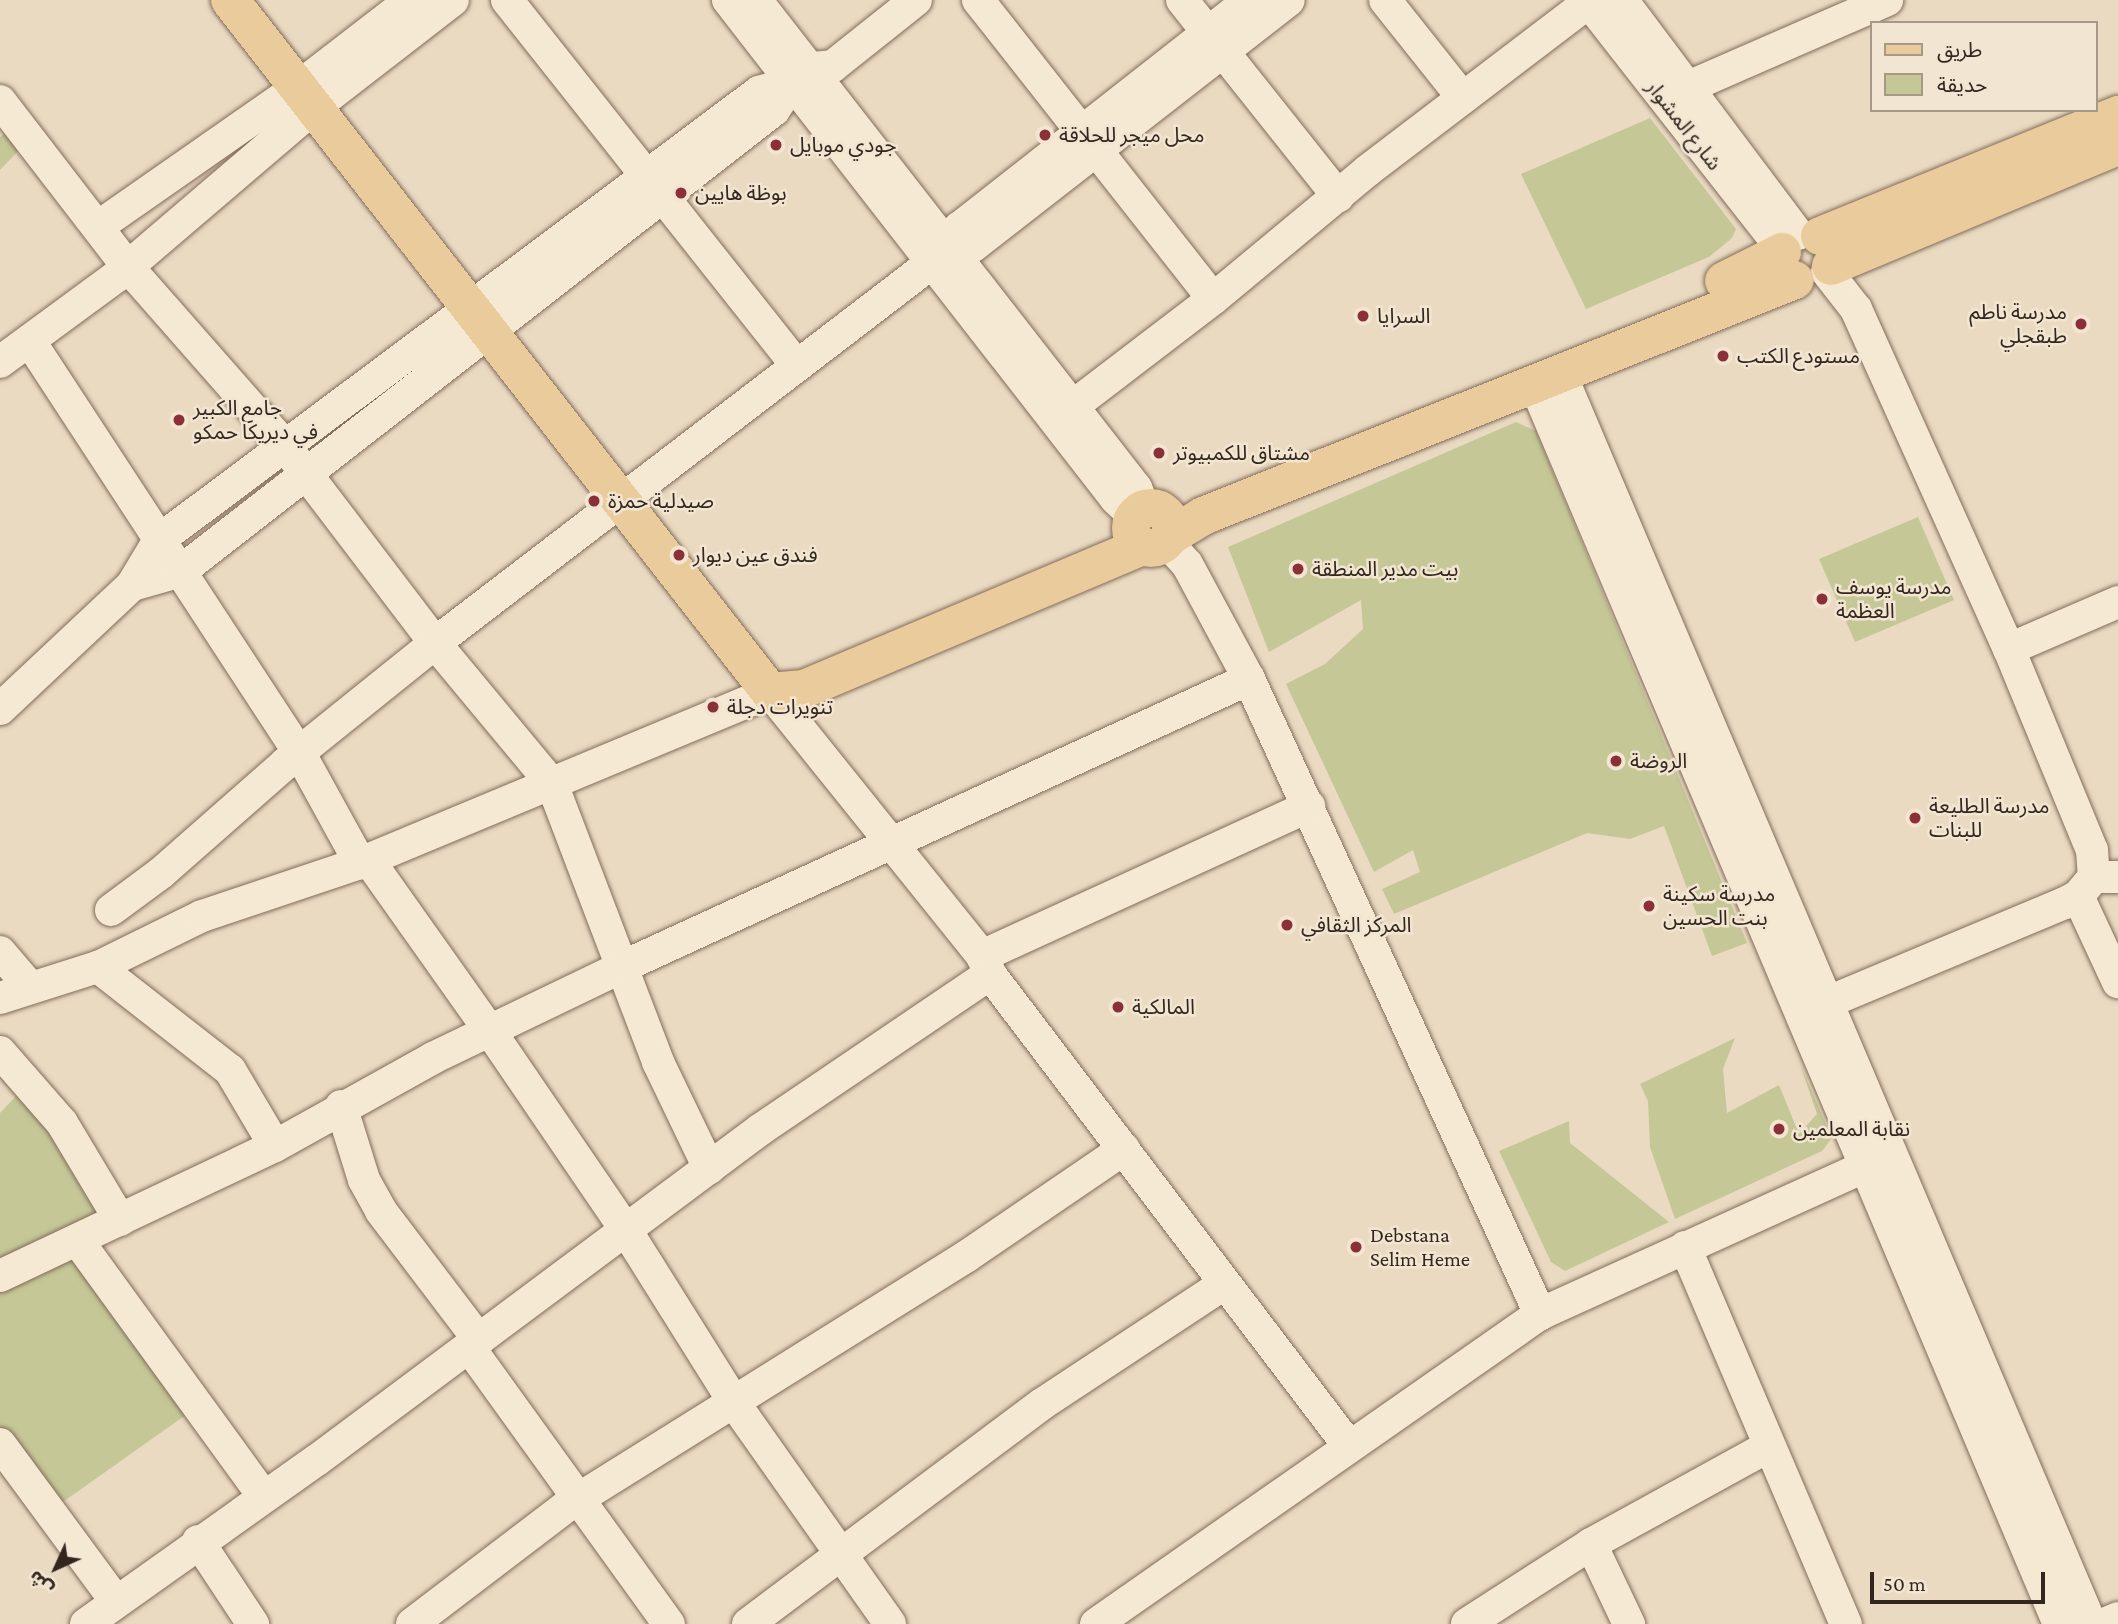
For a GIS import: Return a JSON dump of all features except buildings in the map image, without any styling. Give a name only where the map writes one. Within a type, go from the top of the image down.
[{"type":"main road","points":[[230,0],[308,96],[481,323],[770,692],[795,668],[1102,543],[1151,526],[1731,278],[1805,256],[2118,146]]},
{"type":"main road","points":[[1151,526],[1203,516],[1548,380],[1759,291],[1805,256],[2118,115]]},
{"type":"street","points":[[0,362],[31,343],[127,266],[411,0]]},
{"type":"street","points":[[99,226],[308,96],[453,0]]},
{"type":"street","points":[[507,0],[656,184],[796,364]]},
{"type":"street","points":[[728,0],[802,75],[943,255],[1073,406],[1136,488],[1151,526]]},
{"type":"street","points":[[756,0],[802,75]]},
{"type":"street","points":[[132,585],[181,571],[305,473],[481,323],[656,184],[774,110],[819,50],[881,0]]},
{"type":"street","points":[[802,75],[832,66],[916,0]]},
{"type":"street","points":[[978,0],[1213,299]]},
{"type":"street","points":[[1182,0],[1338,196]]},
{"type":"street","points":[[1214,42],[1250,0]]},
{"type":"street","points":[[111,910],[161,873],[299,752],[435,643],[796,364],[943,255],[973,246],[1089,140],[1214,42],[1289,0]]},
{"type":"street","points":[[1385,0],[1463,98]]},
{"type":"street","name":"شارع المشوار","points":[[1622,0],[1675,92]]},
{"type":"street","points":[[1675,92],[1887,0]]},
{"type":"street","points":[[1073,406],[1213,299],[1338,196],[1588,1]]},
{"type":"street","name":"شارع المشوار","points":[[1588,1],[1675,92],[1805,256],[1856,309],[2009,649],[2092,850],[2118,982]]},
{"type":"street","points":[[0,101],[99,226],[127,266],[285,446],[435,643],[552,784],[624,966],[658,1062],[709,1168]]},
{"type":"street","points":[[943,255],[1116,499],[1151,526],[1187,564],[1249,678],[1540,1314]]},
{"type":"street","points":[[0,709],[132,585],[159,540],[285,446],[481,323]]},
{"type":"street","points":[[31,343],[299,752],[364,861],[490,1031],[626,1230],[735,1404],[840,1557],[890,1624]]},
{"type":"street","points":[[1548,380],[1879,1161],[2091,1624]]},
{"type":"street","points":[[2009,649],[2118,602]]},
{"type":"street","points":[[0,1276],[275,1146],[341,1106],[624,966],[888,841],[1249,678]]},
{"type":"street","points":[[0,998],[29,986],[98,967],[202,916],[364,861],[770,692],[986,965],[1348,1445]]},
{"type":"street","points":[[86,1624],[115,1600],[264,1497],[986,965],[1309,806]]},
{"type":"street","points":[[1814,1008],[2097,883]]},
{"type":"street","points":[[0,952],[29,986]]},
{"type":"street","points":[[98,967],[230,1070],[275,1146]]},
{"type":"street","points":[[0,1052],[62,1123],[120,1220]]},
{"type":"street","points":[[341,1106],[364,1180],[381,1211],[669,1624]]},
{"type":"street","points":[[412,1624],[579,1498],[735,1404],[1124,1149]]},
{"type":"street","points":[[1096,1624],[1348,1445],[1540,1314],[1879,1161]]},
{"type":"street","points":[[1879,1161],[2059,1624]]},
{"type":"street","points":[[78,1241],[264,1497]]},
{"type":"street","points":[[1685,1247],[1846,1624]]},
{"type":"street","points":[[748,1624],[1042,1404],[1224,1284]]},
{"type":"street","points":[[0,1444],[115,1600]]},
{"type":"street","points":[[1467,1624],[1591,1544],[1769,1446]]},
{"type":"street","points":[[198,1541],[253,1624]]},
{"type":"street","points":[[1591,1544],[1629,1624]]},
{"type":"street","points":[[2104,1624],[2118,1618]]},
{"type":"green space","points":[[1650,118],[1736,229],[1732,238],[1709,257],[1586,309],[1521,174]]},
{"type":"green space","points":[[6,133],[22,147],[0,170],[0,137]]},
{"type":"green space","points":[[1516,422],[1536,431],[1747,943],[1712,956],[1664,826],[1630,839],[1587,833],[1394,914],[1382,889],[1420,872],[1413,850],[1374,872],[1286,684],[1325,664],[1363,629],[1361,600],[1269,652],[1228,547]]},
{"type":"green space","points":[[1918,517],[1954,600],[1855,642],[1819,559]]},
{"type":"green space","points":[[1735,1038],[1723,1069],[1727,1113],[1779,1085],[1799,1134],[1817,1114],[1800,1064],[1832,1138],[1822,1151],[1675,1219],[1650,1147],[1648,1101],[1640,1084]]},
{"type":"green space","points":[[0,1063],[106,1207],[0,1263],[0,1113],[16,1096],[0,1078]]},
{"type":"green space","points":[[1569,1121],[1570,1143],[1669,1222],[1565,1271],[1551,1262],[1499,1151]]},
{"type":"green space","points":[[65,1257],[83,1259],[197,1407],[60,1504],[0,1427],[0,1292]]},
{"type":"place","name":"محل ميجر للحلاقة","points":[[1045,135]]},
{"type":"place","name":"جودي موبايل","points":[[776,145]]},
{"type":"place","name":"بوظة هايين","points":[[681,193]]},
{"type":"place","name":"السرايا","points":[[1363,316]]},
{"type":"place","name":"مدرسة ناطم طبقجلي","points":[[2081,324]]},
{"type":"place","name":"مستودع الكتب","points":[[1723,356]]},
{"type":"place","name":"جامع الكبير في ديريكا حمكو","points":[[179,420]]},
{"type":"place","name":"مشتاق للكمبيوتر","points":[[1159,453]]},
{"type":"place","name":"صيدلية حمزة","points":[[594,501]]},
{"type":"place","name":"فندق عين ديوار","points":[[679,555]]},
{"type":"place","name":"بيت مدير المنطقة","points":[[1298,569]]},
{"type":"place","name":"مدرسة يوسف العظمة","points":[[1822,599]]},
{"type":"place","name":"تنويرات دجلة","points":[[713,707]]},
{"type":"place","name":"الروضة","points":[[1616,761]]},
{"type":"place","name":"مدرسة الطليعة للبنات","points":[[1915,818]]},
{"type":"place","name":"مدرسة سكينة بنت الحسين","points":[[1649,906]]},
{"type":"place","name":"المركز الثقافي","points":[[1287,925]]},
{"type":"place","name":"المالكية","points":[[1118,1007]]},
{"type":"place","name":"نقابة المعلمين","points":[[1779,1129]]},
{"type":"place","name":"Debstana Selim Heme","points":[[1356,1247]]}]
